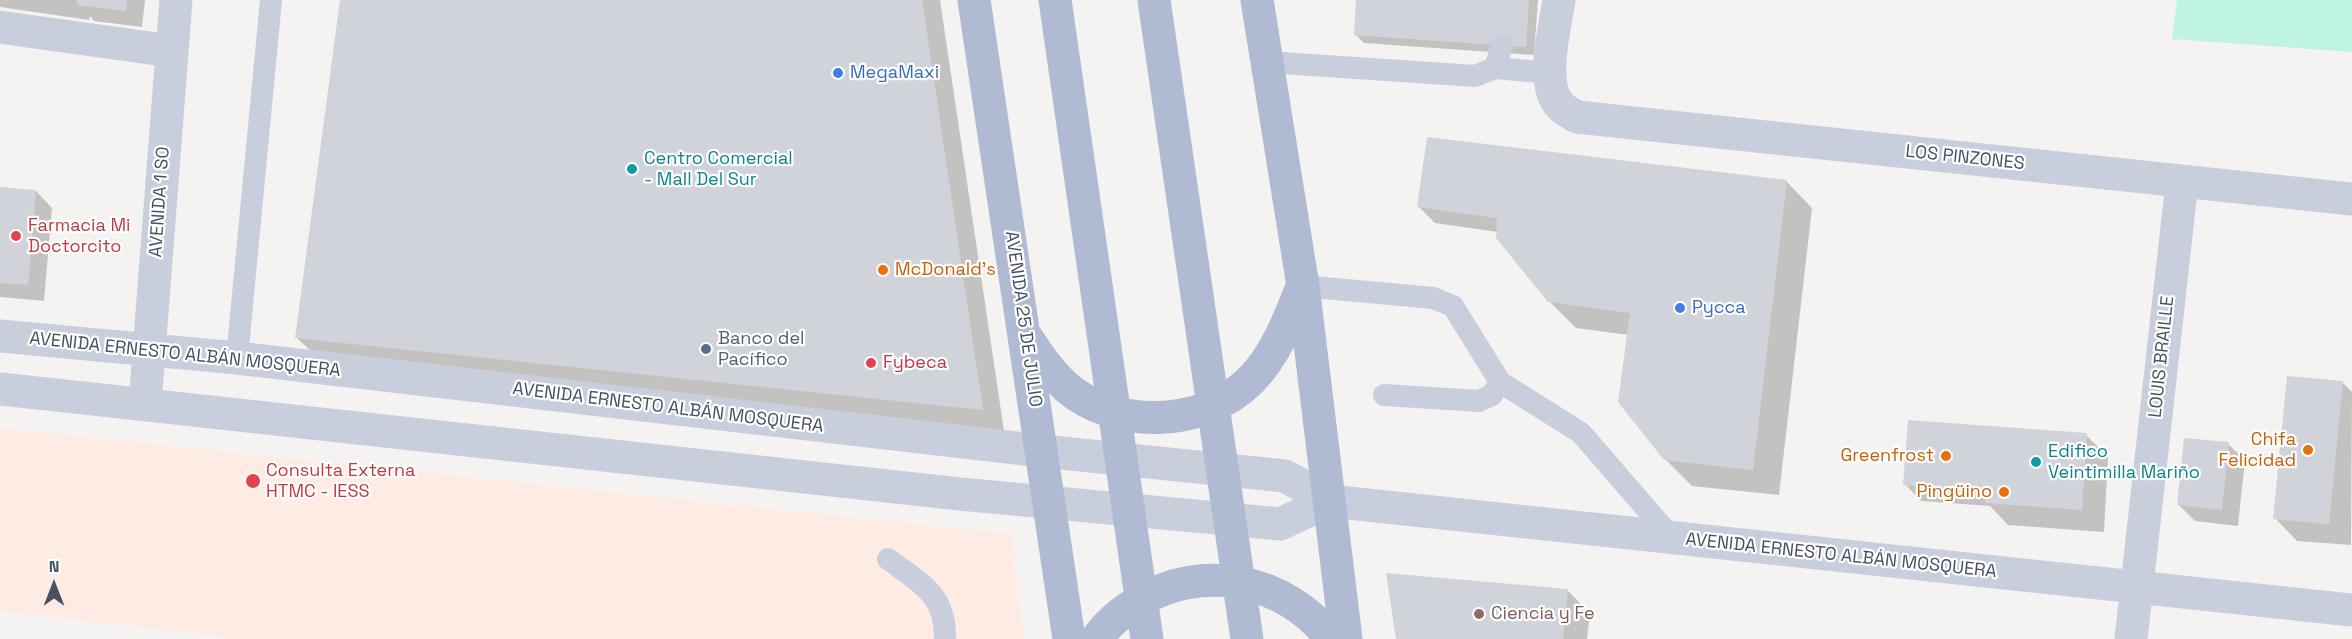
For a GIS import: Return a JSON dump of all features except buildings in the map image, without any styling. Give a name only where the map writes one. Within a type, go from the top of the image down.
[{"type":"main road","name":"AVENIDA 25 DE JULIO","points":[[974,0],[1026,335],[1069,639]]},
{"type":"main road","points":[[1055,0],[1147,639]]},
{"type":"main road","points":[[1154,0],[1247,639]]},
{"type":"main road","points":[[1257,0],[1303,286],[1346,639]]},
{"type":"main road","points":[[1026,335],[1043,363],[1066,387],[1094,405],[1125,415],[1158,418],[1191,413],[1222,402],[1249,382],[1263,366],[1286,328],[1303,286]]},
{"type":"main road","points":[[1097,639],[1124,611],[1151,593],[1183,583],[1216,579],[1248,583],[1279,594],[1307,613],[1331,639]]},
{"type":"street","name":"AVENIDA 1 SO","points":[[145,404],[176,0]]},
{"type":"street","points":[[1550,73],[1559,0]]},
{"type":"street","points":[[0,27],[171,51]]},
{"type":"street","name":"LOS PINZONES","points":[[1550,73],[1557,103],[1577,117],[2352,199]]},
{"type":"street","name":"LOUIS BRAILLE","points":[[2131,639],[2182,182]]},
{"type":"street","name":"AVENIDA ERNESTO ALBÁN MOSQUERA","points":[[0,336],[237,358],[1042,451],[1285,476],[1330,501],[2352,610]]},
{"type":"street","points":[[0,389],[1050,502],[1280,524],[1330,501]]},
{"type":"lane","points":[[237,358],[271,0]]},
{"type":"lane","points":[[1496,68],[1502,45]]},
{"type":"lane","points":[[1267,62],[1475,76],[1496,68],[1550,73]]},
{"type":"lane","points":[[1303,286],[1433,298],[1453,306],[1500,382],[1581,434],[1671,537]]},
{"type":"lane","points":[[1384,395],[1479,401],[1492,395],[1500,382]]},
{"type":"lane","points":[[888,559],[931,591],[943,611],[945,639]]},
{"type":"shaded area","name":"Consulta Externa HTMC - IESS","points":[[0,428],[1012,534],[1023,639],[239,639],[0,611]]},
{"type":"green space","points":[[2177,0],[2352,0],[2352,52],[2172,39]]},
{"type":"place","name":"MegaMaxi","points":[[838,73]]},
{"type":"place","name":"Centro Comercial - Mall Del Sur","points":[[632,169]]},
{"type":"place","name":"Farmacia Mi Doctorcito","points":[[16,236]]},
{"type":"place","name":"McDonald's","points":[[883,270]]},
{"type":"place","name":"Pycca","points":[[1680,308]]},
{"type":"place","name":"Banco del Pacífico","points":[[706,349]]},
{"type":"place","name":"Fybeca","points":[[871,363]]},
{"type":"place","name":"Chifa Felicidad","points":[[2308,450]]},
{"type":"place","name":"Greenfrost","points":[[1946,456]]},
{"type":"place","name":"Edifico Veintimilla Mariño","points":[[2036,462]]},
{"type":"place","name":"Consulta Externa HTMC - IESS","points":[[253,481]]},
{"type":"place","name":"Pingüino","points":[[2004,492]]},
{"type":"place","name":"Ciencia y Fe","points":[[1479,614]]}]
